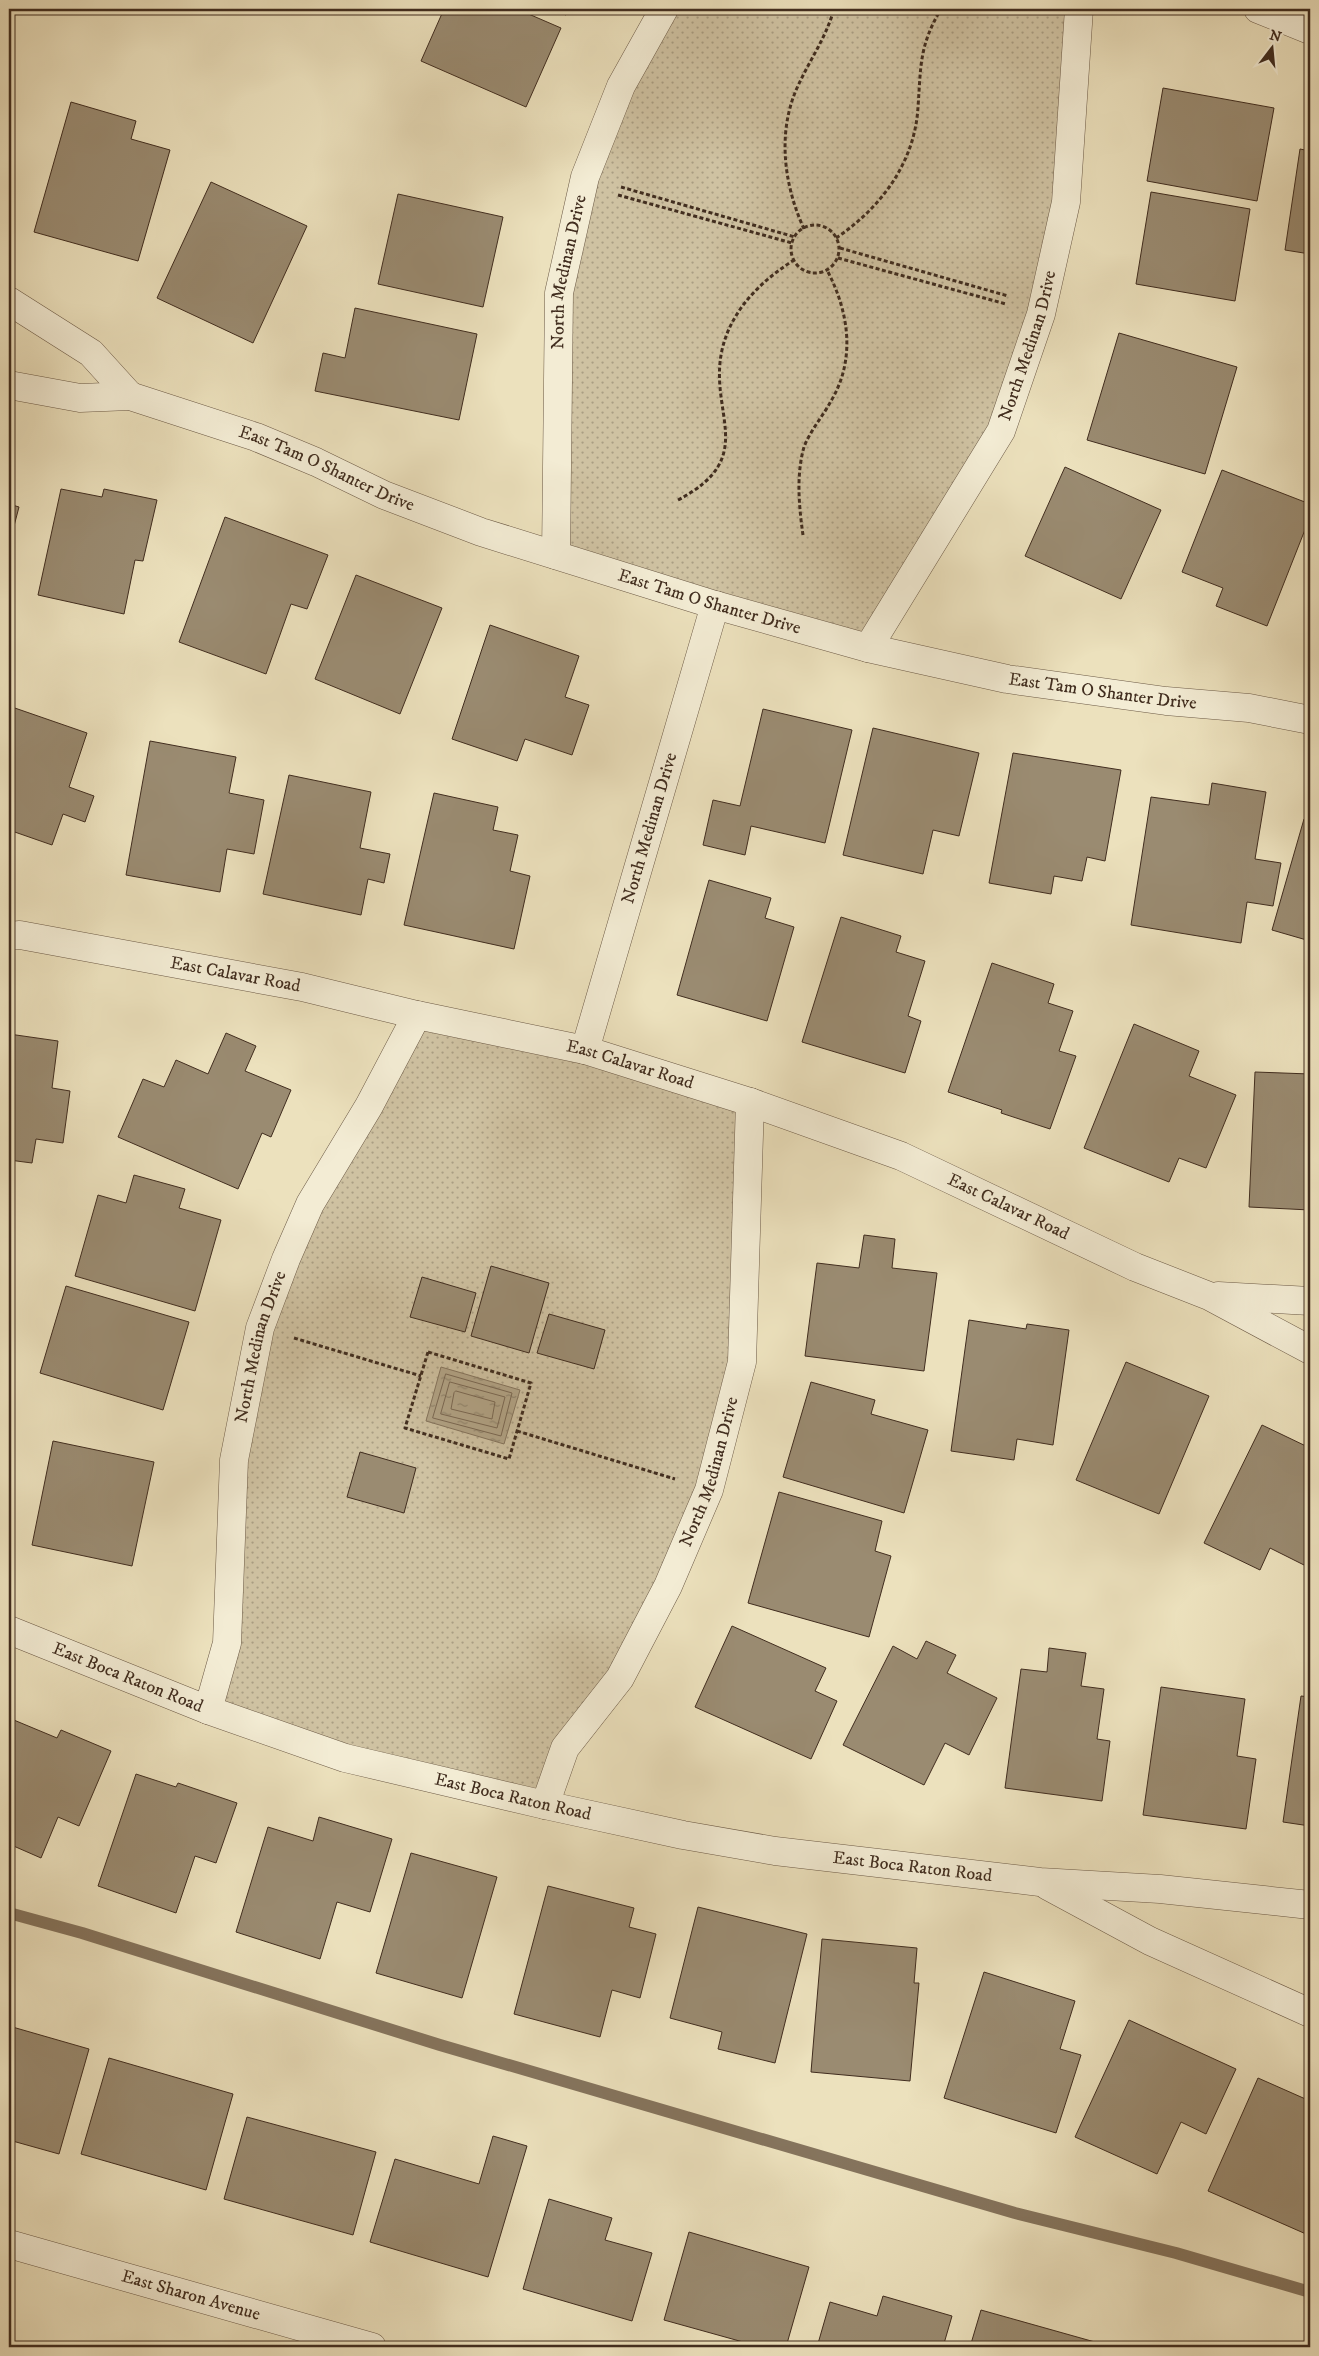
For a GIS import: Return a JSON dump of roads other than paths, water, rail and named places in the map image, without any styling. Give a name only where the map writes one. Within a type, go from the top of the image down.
[{"type":"street","name":"North Medinan Drive","points":[[556,555],[559,293],[585,181],[621,86],[664,9]]},
{"type":"street","name":"North Medinan Drive","points":[[868,648],[1001,431],[1042,310],[1066,202],[1079,9]]},
{"type":"street","points":[[1258,9],[1310,30]]},
{"type":"street","name":"East Tam O Shanter Drive","points":[[9,301],[91,353],[130,396]]},
{"type":"street","name":"East Tam O Shanter Drive","points":[[9,385],[80,398],[130,396],[256,437],[316,462],[384,496],[481,532],[715,605],[868,648],[1007,679],[1166,701],[1249,708],[1310,720]]},
{"type":"street","name":"North Medinan Drive","points":[[585,1050],[715,605]]},
{"type":"street","name":"East Calavar Road","points":[[12,934],[302,987],[417,1015],[585,1050],[750,1102],[901,1156],[1135,1267],[1209,1296],[1310,1350]]},
{"type":"street","name":"North Medinan Drive","points":[[208,1710],[227,1644],[234,1460],[260,1328],[286,1259],[310,1204],[369,1106],[417,1015]]},
{"type":"street","name":"North Medinan Drive","points":[[545,1805],[565,1748],[620,1678],[668,1586],[709,1490],[742,1362],[750,1102]]},
{"type":"street","name":"East Calavar Road","points":[[1209,1296],[1310,1302]]},
{"type":"street","name":"East Boca Raton Road","points":[[9,1630],[208,1710],[345,1758],[683,1835],[775,1851],[1040,1882],[1160,1889],[1310,1905]]},
{"type":"street","name":"East Boca Raton Road","points":[[1040,1882],[1150,1941],[1310,2013]]},
{"type":"street","name":"East Sharon Avenue","points":[[9,2244],[372,2347]]},
{"type":"water","points":[[441,1367],[520,1390],[504,1444],[426,1421]]},
{"type":"waterway","points":[[9,1913],[82,1933],[440,2045],[1015,2213],[1176,2253],[1310,2292]]}]
